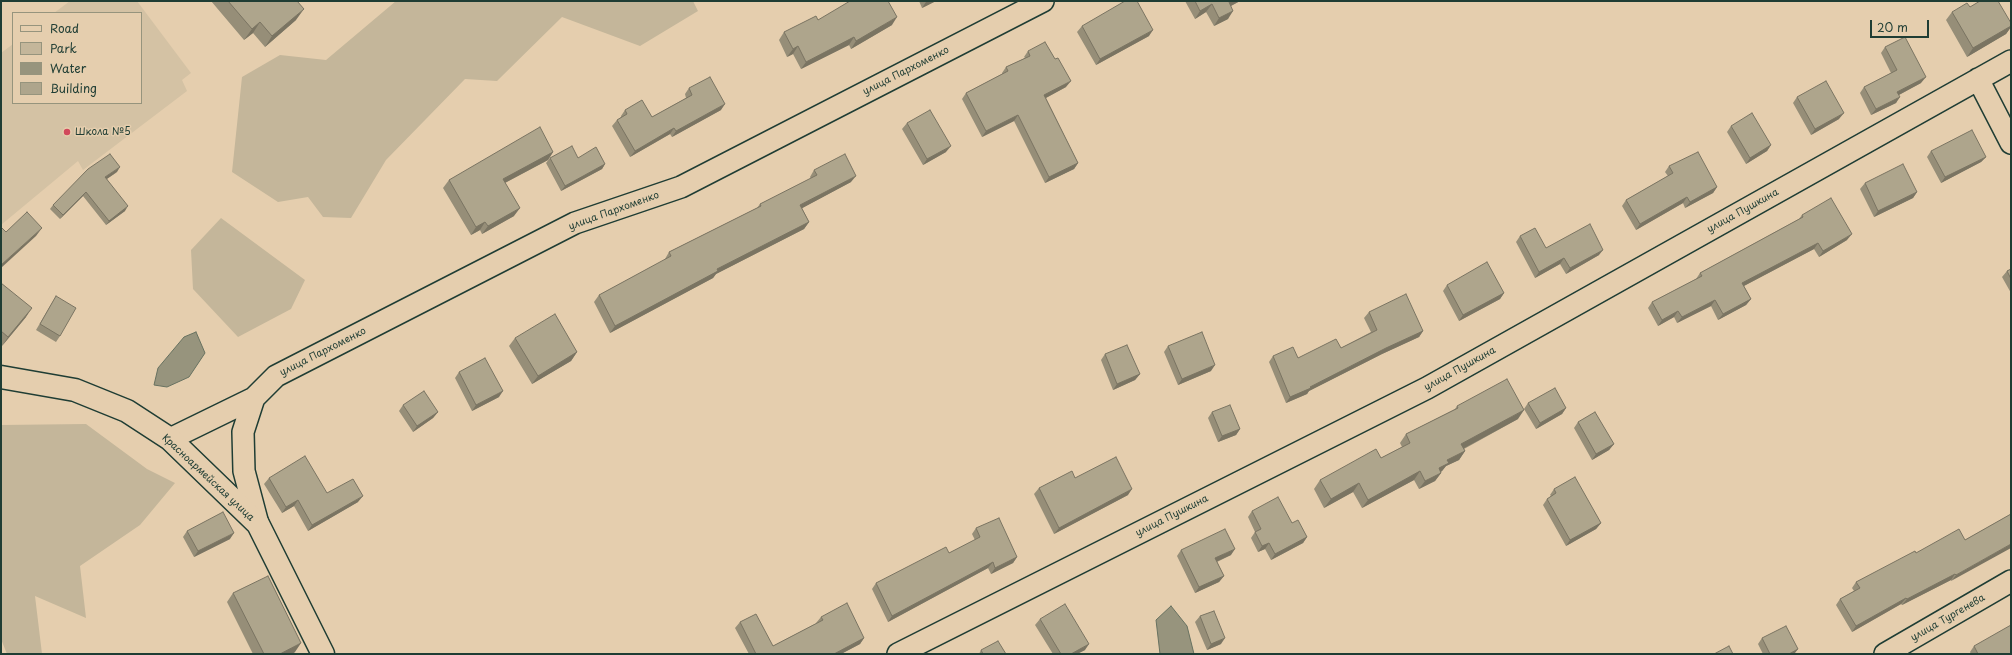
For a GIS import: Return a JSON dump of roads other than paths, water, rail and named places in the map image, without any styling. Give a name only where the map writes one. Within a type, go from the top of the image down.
[{"type":"street","name":"улица Пархоменко","points":[[170,439],[254,398],[276,376],[575,223],[681,187],[1043,1]]},
{"type":"street","name":"улица Пушкина","points":[[898,654],[1427,388],[2011,61]]},
{"type":"street","points":[[1978,79],[2011,143]]},
{"type":"street","name":"Красноармейская улица","points":[[1,377],[75,390],[127,412],[170,439],[258,524],[323,654]]},
{"type":"street","points":[[254,398],[243,432],[244,472],[258,524]]},
{"type":"street","name":"улица Тургенева","points":[[1885,654],[2011,581]]},
{"type":"water","points":[[196,332],[205,353],[189,377],[167,387],[154,385],[158,368],[184,337]]},
{"type":"water","points":[[1171,606],[1187,626],[1194,654],[1160,654],[1156,620]]},
{"type":"place","name":"Школа №5","points":[[67,132]]}]
